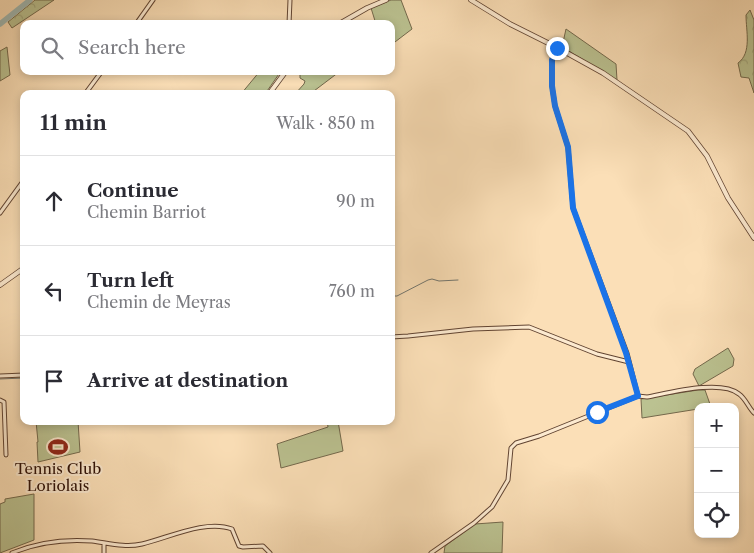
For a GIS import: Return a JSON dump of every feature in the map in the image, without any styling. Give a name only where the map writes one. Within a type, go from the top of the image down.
[{"type":"street","points":[[139,20],[153,0]]},
{"type":"street","points":[[289,20],[290,0]]},
{"type":"street","points":[[347,20],[386,0]]},
{"type":"street","points":[[470,0],[503,21],[558,48],[620,83],[688,131],[707,156],[728,198],[754,238]]},
{"type":"street","points":[[558,48],[552,60],[552,86],[555,106],[568,147],[573,208],[629,362],[638,396]]},
{"type":"street","points":[[88,90],[99,75]]},
{"type":"street","points":[[272,90],[283,75]]},
{"type":"street","points":[[0,213],[20,186]]},
{"type":"street","points":[[0,285],[20,271]]},
{"type":"street","points":[[395,337],[473,329],[530,327],[597,354],[629,362]]},
{"type":"street","points":[[0,376],[20,375]]},
{"type":"street","points":[[431,553],[474,523],[492,507],[508,480],[510,448],[514,444],[539,436],[638,396],[647,397],[704,388],[725,388],[739,394],[754,413]]},
{"type":"street","points":[[0,400],[4,402],[6,455]]},
{"type":"street","points":[[12,553],[43,542],[91,541],[119,545],[141,544],[166,535],[212,526],[232,529],[239,546],[263,546],[270,553]]},
{"type":"street","points":[[104,543],[104,553]]},
{"type":"green space","points":[[35,0],[54,0],[24,20],[20,20],[20,23],[12,28],[8,22]]},
{"type":"green space","points":[[391,0],[401,0],[412,29],[395,42],[395,20],[375,20],[371,8]]},
{"type":"green space","points":[[750,10],[754,20],[754,93],[749,78],[741,77],[738,63],[747,48],[746,15]]},
{"type":"green space","points":[[566,29],[616,64],[617,80],[562,47]]},
{"type":"green space","points":[[7,47],[10,75],[0,81],[0,51]]},
{"type":"green space","points":[[257,75],[278,75],[268,90],[244,90]]},
{"type":"green space","points":[[300,75],[335,75],[315,90],[299,90],[305,81],[300,78]]},
{"type":"green space","points":[[728,348],[734,359],[733,366],[699,386],[693,374],[695,369]]},
{"type":"green space","points":[[705,390],[710,403],[694,403],[694,410],[642,418],[641,399]]},
{"type":"green space","points":[[36,425],[78,425],[80,452],[38,462]]},
{"type":"green space","points":[[328,425],[339,425],[343,451],[281,468],[277,444],[328,427]]},
{"type":"green space","points":[[34,494],[34,540],[0,553],[0,504],[5,502],[5,499]]},
{"type":"green space","points":[[503,522],[502,553],[444,553],[445,546],[475,524]]},
{"type":"waterway","points":[[0,24],[30,0]]},
{"type":"waterway","points":[[395,296],[428,280],[458,280]]},
{"type":"waterway","points":[[0,379],[20,378]]},
{"type":"place","name":"Tennis Club Loriolais","points":[[58,447]]},
{"type":"route","points":[[557,48],[552,60],[552,86],[555,106],[568,147],[573,208],[626,353],[638,396],[597,412]]}]
